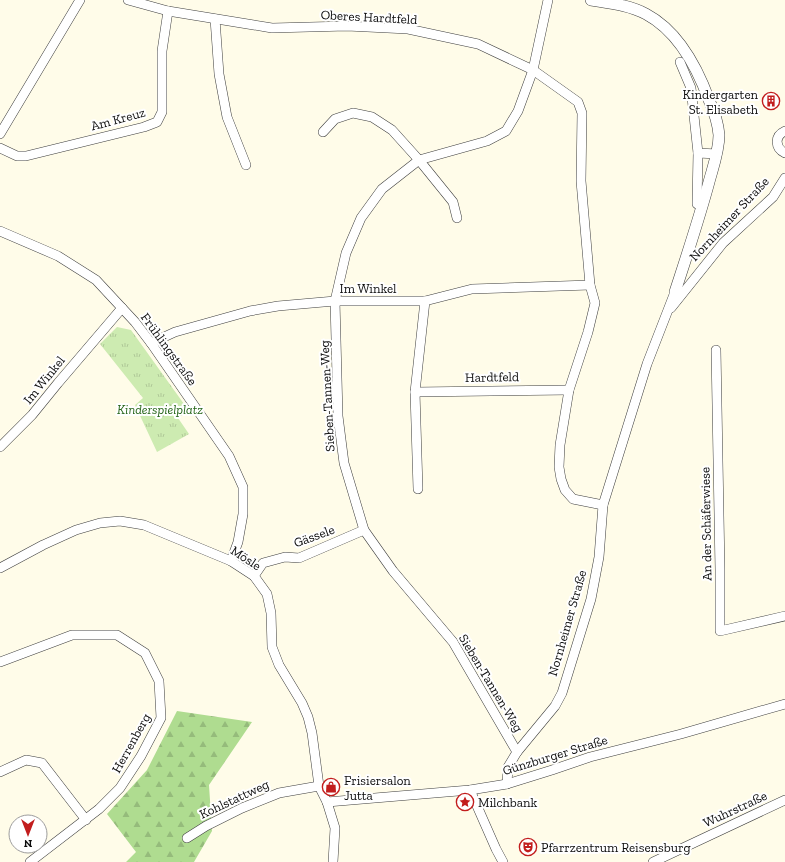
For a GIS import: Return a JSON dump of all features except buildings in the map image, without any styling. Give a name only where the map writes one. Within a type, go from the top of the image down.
[{"type":"street","points":[[0,134],[80,0]]},
{"type":"street","name":"Oberes Hardtfeld","points":[[128,0],[168,11],[272,28],[346,26],[408,29],[478,44],[534,70],[578,102],[582,113],[581,180],[590,285]]},
{"type":"street","name":"Sieben-Tannen-Weg","points":[[517,752],[453,642],[393,571],[364,530],[344,463],[338,416],[335,301],[346,253],[360,218],[382,189],[419,160],[487,141],[506,131],[518,111],[534,70],[548,0]]},
{"type":"street","name":"Nornheimer Straße","points":[[507,784],[508,767],[517,752],[555,706],[562,693],[591,599],[599,557],[603,505],[647,364],[675,292],[699,221],[717,154],[719,134],[715,116],[704,84],[688,55],[677,39],[662,25],[646,14],[617,4],[591,0]]},
{"type":"street","name":"Am Kreuz","points":[[0,148],[17,156],[26,156],[144,127],[157,122],[162,112],[162,51],[168,11]]},
{"type":"street","points":[[215,19],[219,74],[228,117],[246,165]]},
{"type":"street","points":[[680,62],[691,88],[698,153],[697,204]]},
{"type":"street","points":[[323,132],[335,119],[353,113],[372,118],[392,130],[419,160],[453,202],[457,218]]},
{"type":"street","points":[[785,131],[779,135],[777,142],[780,149],[785,153]]},
{"type":"street","points":[[698,153],[717,154]]},
{"type":"street","name":"Nornheimer Straße","points":[[664,317],[723,243],[773,197],[785,178]]},
{"type":"street","name":"Frühlingstraße","points":[[0,231],[58,256],[96,280],[151,343],[229,456],[243,487],[243,514],[238,542],[231,561]]},
{"type":"street","points":[[590,285],[595,303],[588,332],[569,390],[560,445],[559,467],[565,490],[573,499],[603,505]]},
{"type":"street","name":"Im Winkel","points":[[151,343],[175,332],[250,311],[278,306],[335,301],[425,301],[472,288],[590,285]]},
{"type":"street","points":[[418,489],[415,392],[425,301]]},
{"type":"street","name":"Im Winkel","points":[[0,447],[32,415],[122,308]]},
{"type":"street","name":"An der Schäferwiese","points":[[716,350],[720,631],[785,616]]},
{"type":"street","name":"Hardtfeld","points":[[415,392],[569,390]]},
{"type":"street","name":"Mösle","points":[[0,568],[43,545],[76,530],[100,523],[120,521],[144,525],[231,561],[254,576],[267,594],[271,613],[272,646],[279,665],[302,703],[308,717],[312,733],[319,786],[327,802],[335,828],[333,862]]},
{"type":"street","name":"Gässele","points":[[254,576],[263,564],[285,557],[299,558],[364,530]]},
{"type":"street","name":"Herrenberg","points":[[0,662],[72,635],[117,635],[146,653],[159,681],[161,718],[141,756],[120,788],[86,820],[30,862]]},
{"type":"street","name":"Günzburger Straße","points":[[327,802],[470,790],[507,784],[590,757],[681,734],[785,704]]},
{"type":"street","points":[[0,772],[26,760],[42,763],[86,820]]},
{"type":"street","name":"Kohlstattweg","points":[[187,838],[206,826],[242,808],[279,793],[319,786]]},
{"type":"street","points":[[470,790],[503,862]]},
{"type":"street","name":"Wuhrstraße","points":[[653,862],[785,800]]},
{"type":"green space","name":"Kinderspielplatz","points":[[117,327],[131,330],[189,411],[178,418],[189,434],[157,452],[135,405],[143,398],[100,344]]},
{"type":"green space","points":[[177,711],[252,722],[209,785],[212,831],[194,862],[126,862],[136,852],[107,814],[147,770]]},
{"type":"place","name":"Kindergarten St. Elisabeth","points":[[771,101]]},
{"type":"place","name":"Frisiersalon Jutta","points":[[331,787]]},
{"type":"place","name":"Milchbank","points":[[465,802]]},
{"type":"place","name":"Pfarrzentrum Reisensburg","points":[[528,847]]}]
